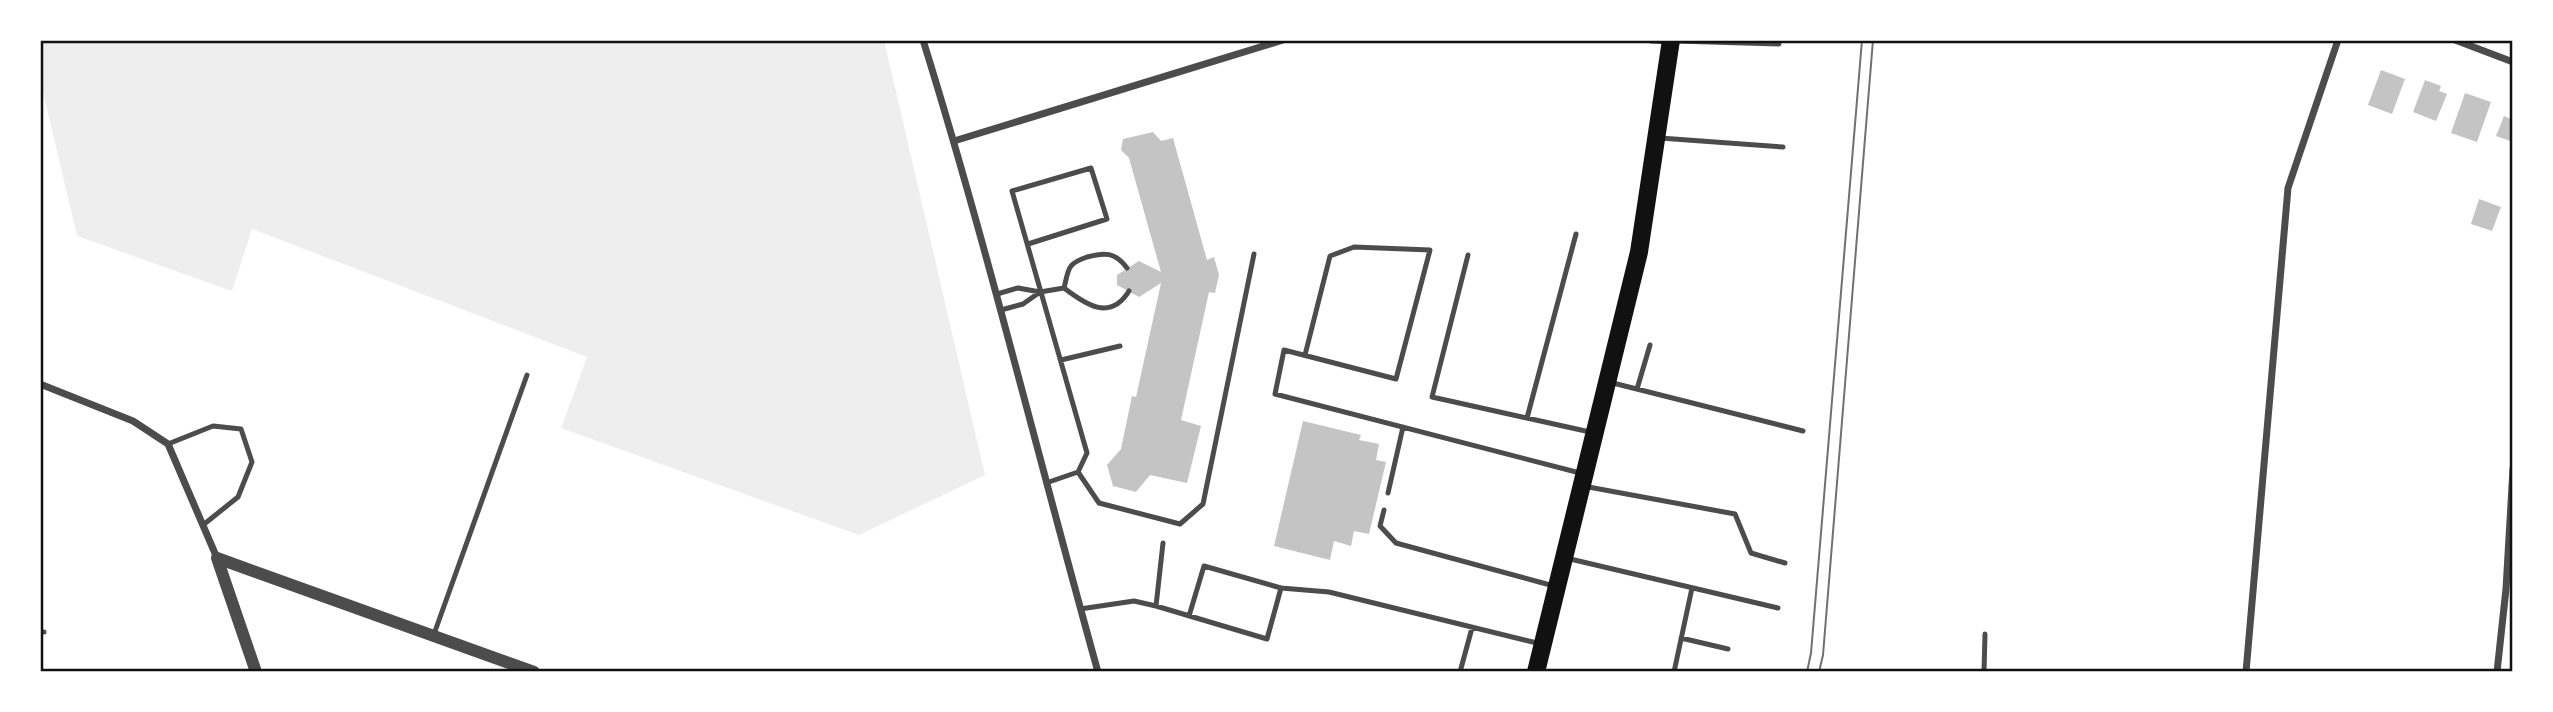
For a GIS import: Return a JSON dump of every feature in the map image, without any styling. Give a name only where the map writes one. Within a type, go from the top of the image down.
[{"type":"main road","points":[[1536,672],[1639,252],[1671,41]]},
{"type":"street","points":[[923,40],[997,294],[1098,672]]},
{"type":"street","points":[[954,141],[1283,40]]},
{"type":"street","points":[[1651,40],[1671,41]]},
{"type":"street","points":[[2246,672],[2288,188],[2338,40]]},
{"type":"street","points":[[2455,40],[2513,62]]},
{"type":"street","points":[[40,384],[133,421],[168,444],[217,558],[256,672]]},
{"type":"street","points":[[2497,672],[2509,591],[2513,469]]},
{"type":"street","points":[[217,558],[534,672]]},
{"type":"lane","points":[[1671,41],[1780,44]]},
{"type":"lane","points":[[1657,138],[1783,147]]},
{"type":"lane","points":[[1028,244],[1107,219],[1091,168],[1012,191],[1087,453],[1078,472],[1046,483]]},
{"type":"lane","points":[[1527,418],[1576,234]]},
{"type":"lane","points":[[1305,355],[1330,256],[1354,247],[1430,250],[1396,379],[1284,350],[1275,394],[1403,427],[1582,480],[1735,514],[1751,553],[1785,563]]},
{"type":"lane","points":[[1064,288],[1070,267],[1079,260],[1094,255],[1106,252],[1119,258],[1127,268]]},
{"type":"lane","points":[[1078,472],[1099,503],[1180,524],[1203,504],[1254,254]]},
{"type":"lane","points":[[1468,255],[1432,397],[1594,432]]},
{"type":"lane","points":[[997,294],[1018,288],[1040,292],[1064,288],[1083,302],[1101,309],[1117,305],[1129,291]]},
{"type":"lane","points":[[1001,310],[1023,304],[1040,292]]},
{"type":"lane","points":[[1061,360],[1120,345]]},
{"type":"lane","points":[[1637,389],[1650,345]]},
{"type":"lane","points":[[434,634],[527,375]]},
{"type":"lane","points":[[1606,381],[1803,431]]},
{"type":"lane","points":[[168,444],[213,426],[241,429],[252,461],[243,485],[238,496],[202,525]]},
{"type":"lane","points":[[1388,493],[1403,427]]},
{"type":"lane","points":[[1384,510],[1380,526],[1396,543],[1556,586]]},
{"type":"lane","points":[[1156,606],[1163,543]]},
{"type":"lane","points":[[1563,557],[1778,608]]},
{"type":"lane","points":[[1189,616],[1204,566],[1281,588],[1329,592],[1543,645]]},
{"type":"lane","points":[[1674,672],[1692,587]]},
{"type":"lane","points":[[1080,609],[1133,601],[1267,639],[1281,588]]},
{"type":"lane","points":[[1460,672],[1472,628]]},
{"type":"lane","points":[[1984,672],[1985,634]]},
{"type":"lane","points":[[1681,638],[1728,649]]},
{"type":"shaded area","points":[[40,40],[884,40],[985,475],[859,535],[561,428],[587,357],[252,229],[232,291],[77,236],[40,79]]},
{"type":"building","points":[[2381,70],[2405,79],[2392,114],[2368,105]]},
{"type":"building","points":[[2425,80],[2441,86],[2439,91],[2447,94],[2436,121],[2413,112]]},
{"type":"building","points":[[2465,93],[2491,102],[2477,142],[2451,133]]},
{"type":"building","points":[[2504,116],[2513,120],[2513,142],[2496,136]]},
{"type":"building","points":[[1153,132],[1161,141],[1173,138],[1207,260],[1214,257],[1219,275],[1215,293],[1209,292],[1181,420],[1201,426],[1187,483],[1150,475],[1136,492],[1113,486],[1107,465],[1121,449],[1132,396],[1136,397],[1161,283],[1139,297],[1117,285],[1117,275],[1139,261],[1161,272],[1129,158],[1121,150],[1123,139]]},
{"type":"building","points":[[2479,199],[2501,207],[2492,231],[2471,224]]},
{"type":"building","points":[[1303,421],[1361,435],[1359,440],[1379,444],[1376,460],[1386,462],[1369,534],[1354,531],[1351,546],[1334,541],[1330,560],[1274,546]]},
{"type":"tram line","points":[[1807,672],[1811,653],[1862,40]]},
{"type":"tram line","points":[[1819,672],[1823,655],[1873,40]]}]
